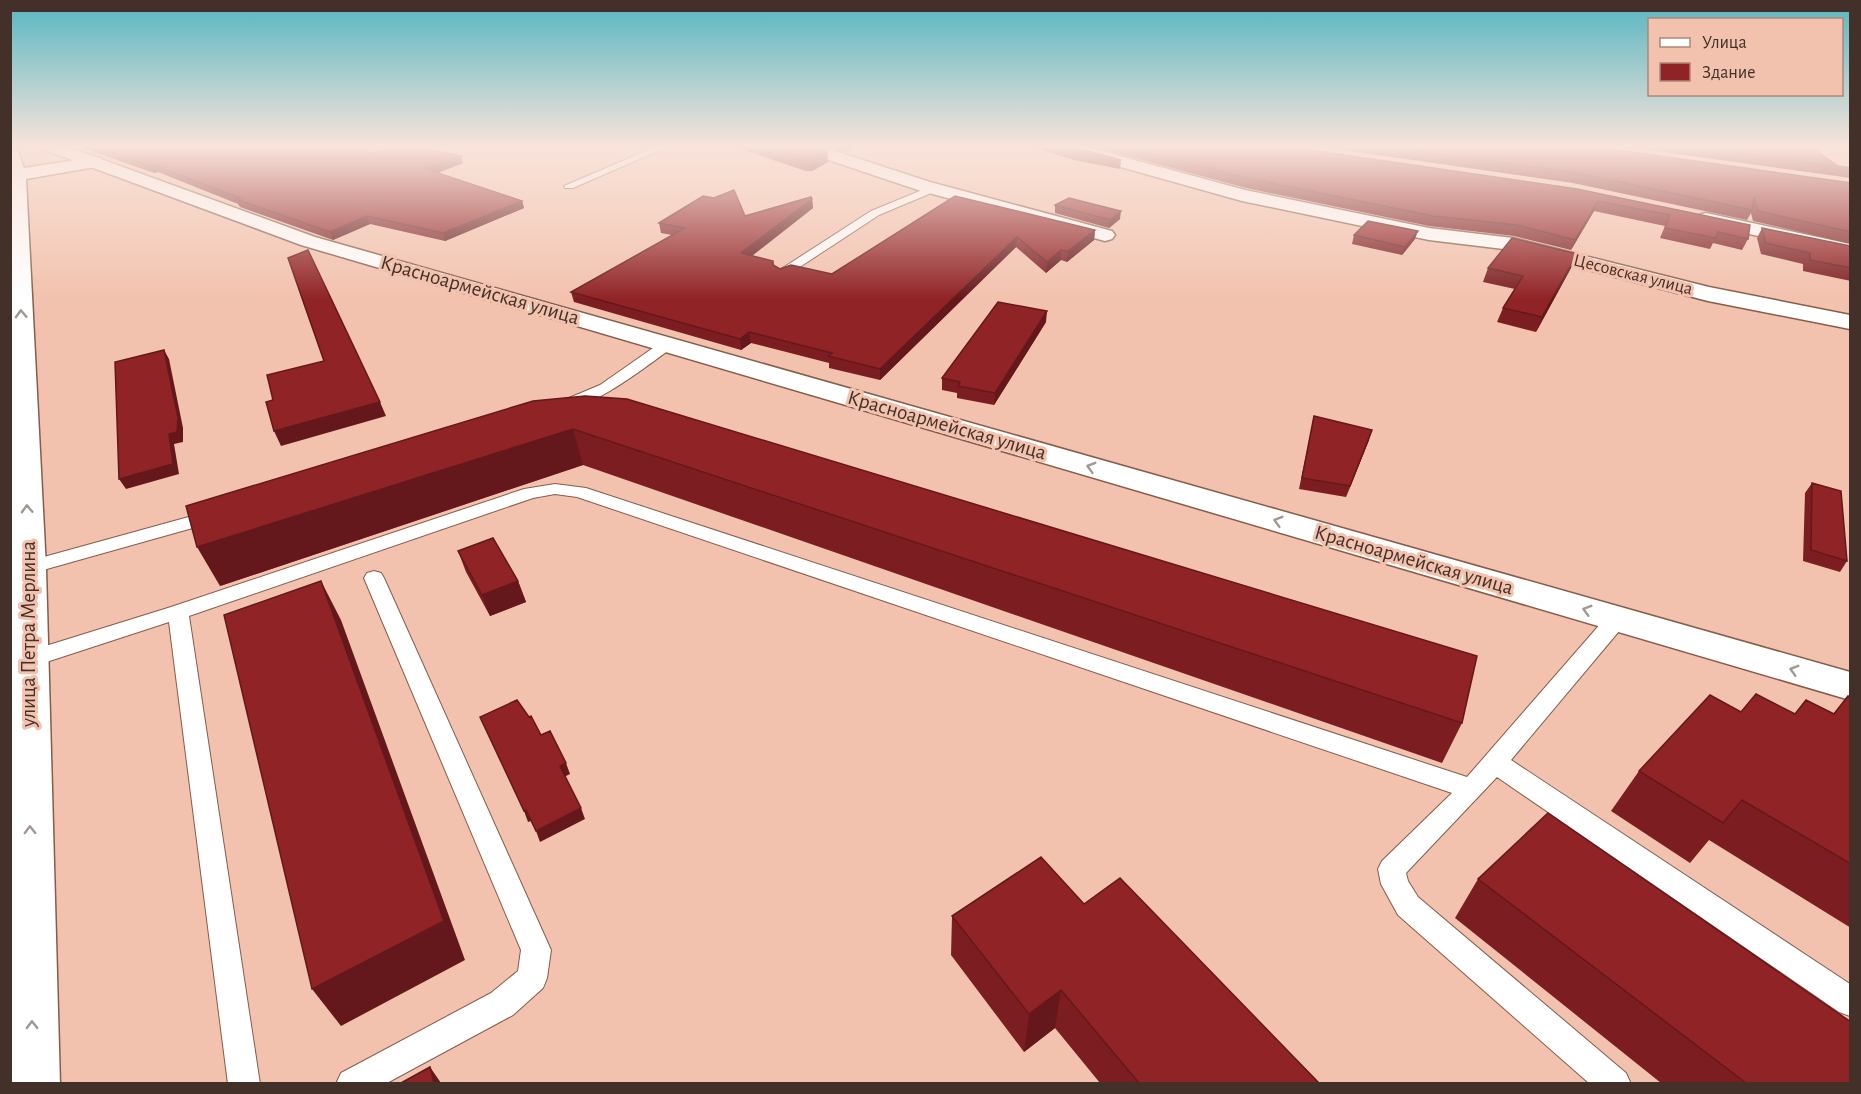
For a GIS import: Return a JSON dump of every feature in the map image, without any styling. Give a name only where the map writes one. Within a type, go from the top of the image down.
[{"type":"street","name":"улица Петра Мерлина","points":[[14,197],[20,570],[28,660],[33,1083]]},
{"type":"street","name":"Красноармейская улица","points":[[190,197],[308,241],[1851,686]]},
{"type":"street","points":[[962,197],[1105,235]]},
{"type":"street","name":"Цесовская улица","points":[[1252,197],[1429,234],[1513,244],[1708,294],[1851,322]]},
{"type":"street","points":[[1691,215],[1851,250]]},
{"type":"lane","points":[[781,273],[875,213],[913,197]]},
{"type":"lane","points":[[550,410],[606,387],[668,344]]},
{"type":"lane","points":[[28,660],[178,612],[530,493],[555,489],[580,492],[1472,789]]},
{"type":"lane","points":[[20,570],[235,510]]},
{"type":"lane","points":[[352,1083],[502,1004],[532,978],[536,950],[374,578]]},
{"type":"lane","points":[[178,612],[244,1083]]},
{"type":"lane","points":[[1616,1083],[1408,906],[1395,884],[1392,869],[1472,789],[1617,619]]},
{"type":"lane","points":[[1496,762],[1851,1001]]},
{"type":"building","points":[[238,197],[510,197],[522,201],[443,233],[367,216],[330,232],[236,199],[240,198]]},
{"type":"building","points":[[701,197],[737,197],[745,216],[811,197],[812,199],[741,253],[773,261],[773,265],[780,269],[791,265],[832,274],[953,197],[1095,230],[1068,251],[1061,250],[1047,262],[1017,237],[880,369],[828,356],[832,353],[749,332],[740,339],[571,292],[685,228],[659,223]]},
{"type":"building","points":[[1340,197],[1616,197],[1750,225],[1748,239],[1718,232],[1716,238],[1665,228],[1670,215],[1598,201],[1575,240],[1517,225],[1433,216]]},
{"type":"building","points":[[1691,197],[1754,197],[1752,210]]},
{"type":"building","points":[[1754,197],[1851,197],[1851,232],[1758,211]]},
{"type":"building","points":[[1069,198],[1121,211],[1110,220],[1055,205]]},
{"type":"building","points":[[1368,221],[1418,231],[1405,247],[1354,235]]},
{"type":"building","points":[[1762,228],[1851,246],[1851,268],[1810,260],[1810,253],[1766,243]]},
{"type":"building","points":[[1512,238],[1577,254],[1542,317],[1503,308],[1523,276],[1488,268]]},
{"type":"building","points":[[308,250],[380,402],[274,431],[266,402],[273,400],[267,375],[324,361],[288,258]]},
{"type":"building","points":[[998,302],[1047,311],[995,393],[958,386],[960,382],[942,378]]},
{"type":"building","points":[[164,350],[178,418],[177,432],[169,434],[173,464],[119,479],[115,362]]},
{"type":"building","points":[[585,396],[627,399],[1477,656],[1462,723],[573,429],[197,547],[186,506],[533,401]]},
{"type":"building","points":[[1314,416],[1372,430],[1350,486],[1302,478]]},
{"type":"building","points":[[1812,483],[1841,491],[1847,561],[1811,550]]},
{"type":"building","points":[[493,538],[518,581],[482,595],[458,551]]},
{"type":"building","points":[[321,581],[444,921],[312,989],[224,615]]},
{"type":"building","points":[[1756,694],[1795,714],[1806,700],[1834,714],[1848,696],[1851,697],[1851,864],[1742,800],[1723,823],[1639,771],[1710,695],[1741,712]]},
{"type":"building","points":[[517,700],[529,717],[531,716],[541,735],[550,731],[566,763],[560,766],[581,808],[536,831],[526,810],[524,811],[480,717]]},
{"type":"building","points":[[1548,813],[1851,1022],[1851,1083],[1746,1083],[1478,879]]},
{"type":"building","points":[[1041,857],[1084,904],[1120,878],[1319,1083],[1139,1083],[1061,990],[1029,1014],[952,916]]},
{"type":"building","points":[[430,1067],[434,1083],[401,1083]]}]
